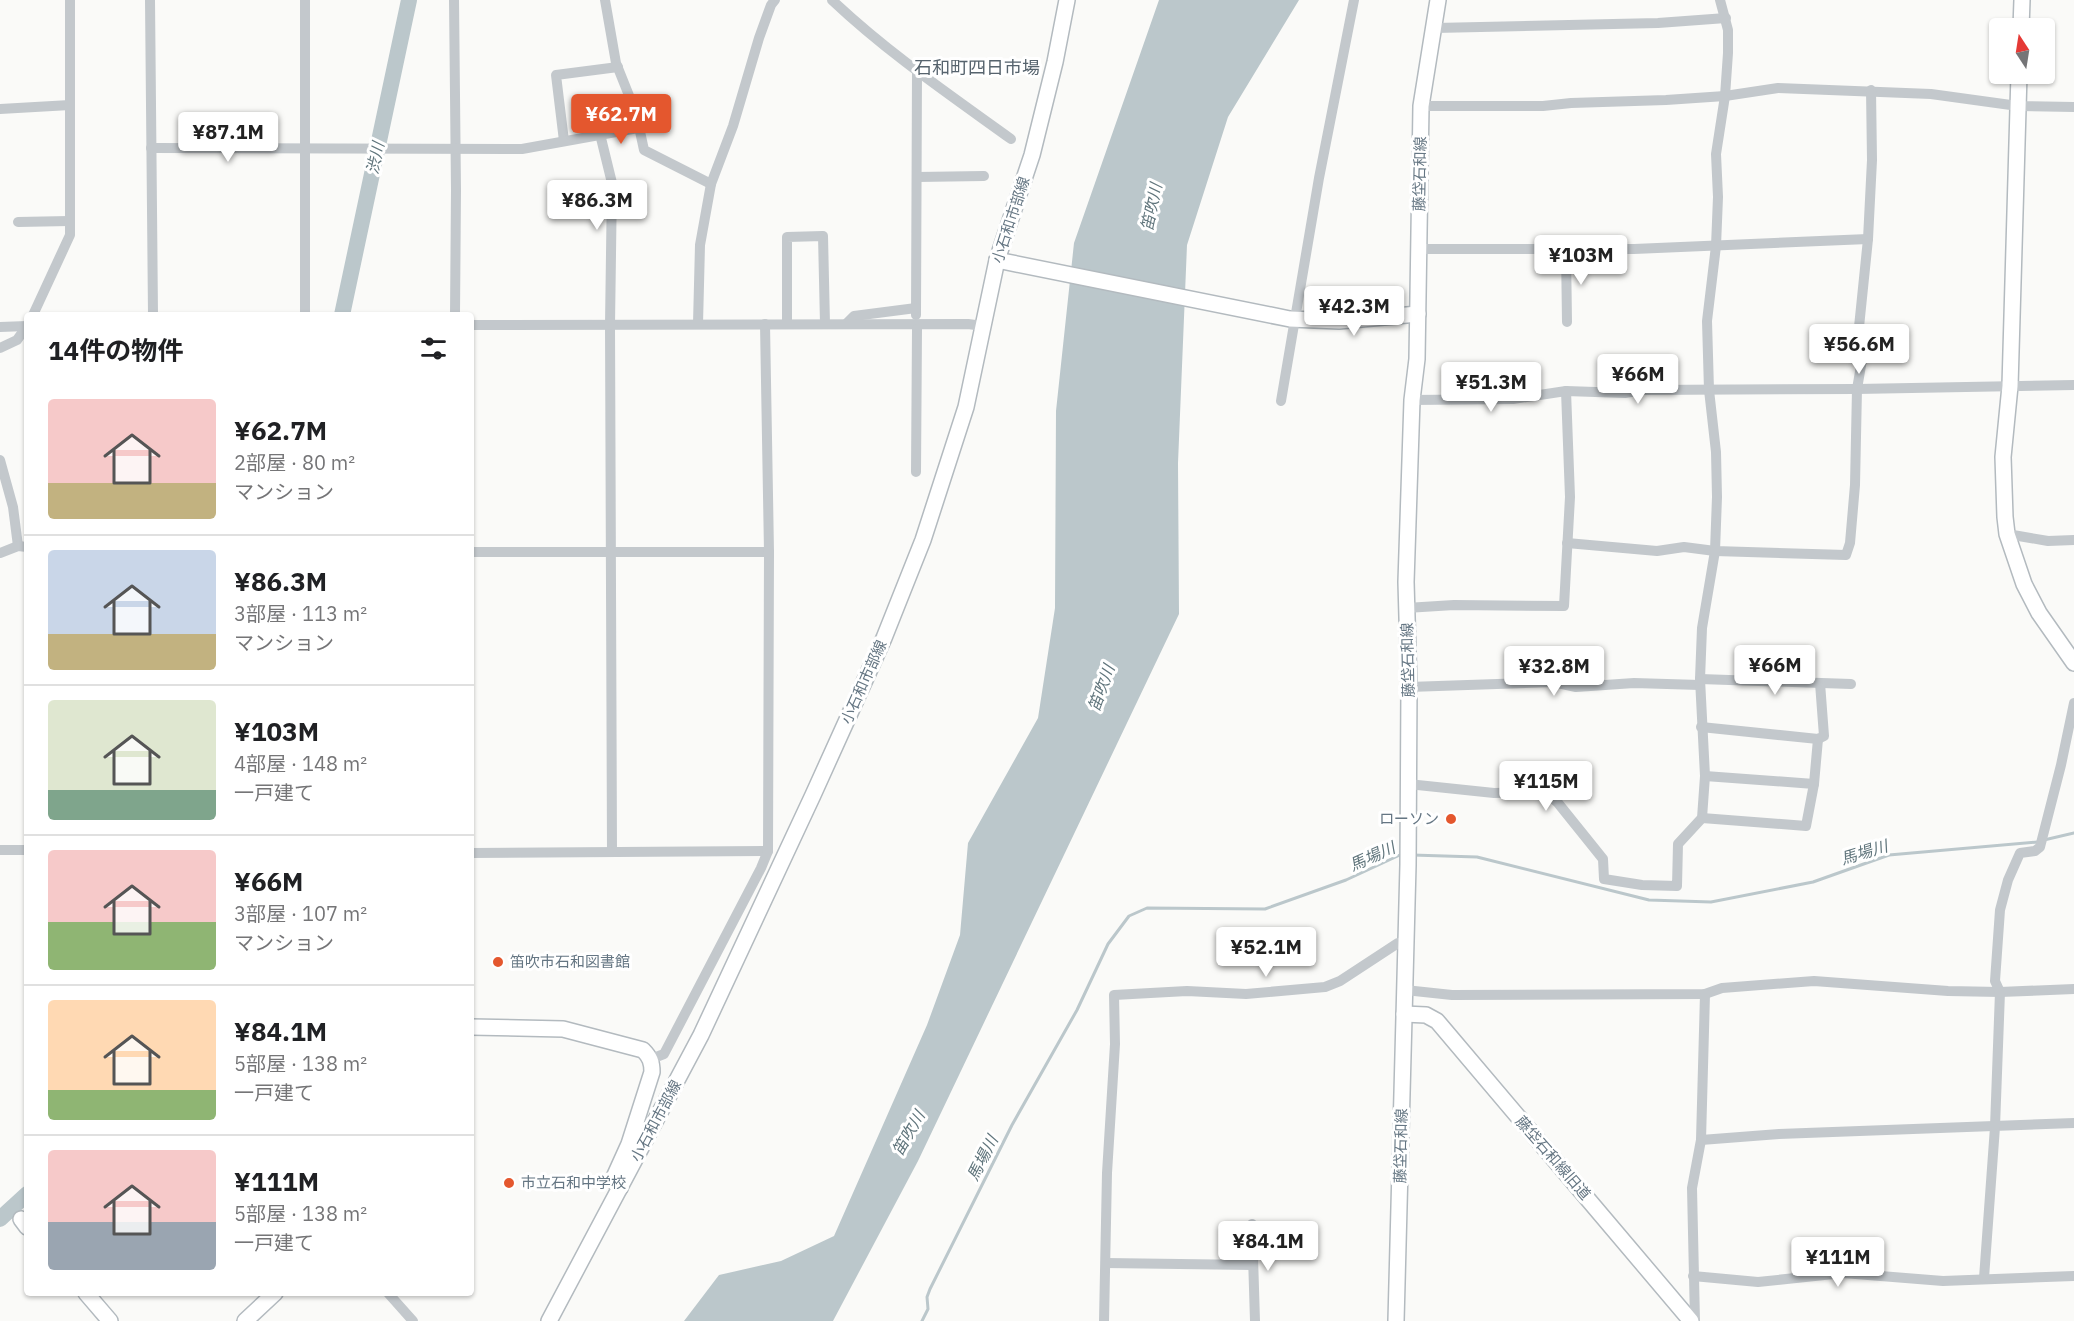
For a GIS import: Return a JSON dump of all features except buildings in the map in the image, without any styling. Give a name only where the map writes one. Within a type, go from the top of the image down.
[{"type":"main road","name":"小石和市部線","points":[[549,1321],[700,1035],[884,638],[923,540],[966,407],[983,326],[1004,262],[1032,155],[1055,62],[1067,0]]},
{"type":"main road","name":"藤垈石和線","points":[[1396,1321],[1408,859],[1409,687],[1406,608],[1412,400],[1418,359],[1421,106],[1438,0]]},
{"type":"main road","points":[[2021,18],[2022,0]]},
{"type":"main road","points":[[2019,84],[2010,386],[2003,457],[2007,534],[2024,584],[2039,613],[2074,663]]},
{"type":"main road","points":[[1004,262],[1293,319],[1339,321],[1418,314]]},
{"type":"main road","name":"藤垈石和線旧道","points":[[1404,1014],[1426,1015],[1437,1021],[1693,1321]]},
{"type":"main road","points":[[474,1027],[563,1029],[643,1050],[651,1059],[652,1072],[629,1144],[615,1175],[614,1181],[620,1188]]},
{"type":"main road","points":[[89,1296],[110,1321]]},
{"type":"main road","points":[[245,1321],[272,1296]]},
{"type":"street","points":[[34,312],[70,235],[68,143],[70,0]]},
{"type":"street","points":[[150,0],[153,312]]},
{"type":"street","points":[[304,312],[305,0]]},
{"type":"street","points":[[454,0],[455,312]]},
{"type":"street","points":[[606,0],[618,67],[636,113],[644,150],[711,184]]},
{"type":"street","points":[[698,324],[700,245],[711,184],[734,126],[759,38],[775,0]]},
{"type":"street","points":[[832,0],[917,72],[1011,139]]},
{"type":"street","points":[[1281,401],[1293,319],[1354,0]]},
{"type":"street","points":[[1408,784],[1494,793],[1535,792],[1550,796],[1603,859],[1604,879],[1642,885],[1677,886],[1678,844],[1702,818],[1705,776],[1700,682],[1702,627],[1715,551],[1717,497],[1716,452],[1709,390],[1707,321],[1716,246],[1718,197],[1716,154],[1725,96],[1728,53],[1726,18],[1720,0]]},
{"type":"street","points":[[1435,28],[1658,23],[1726,18]]},
{"type":"street","points":[[564,141],[556,75],[618,67]]},
{"type":"street","points":[[846,324],[854,316],[916,312],[917,72]]},
{"type":"street","points":[[1421,106],[1543,106],[1666,100],[1725,96],[1778,88],[1871,90],[1931,94],[2018,106],[2074,107]]},
{"type":"street","points":[[1567,543],[1657,551],[1684,548],[1846,555],[1850,543],[1855,485],[1857,389],[1863,354],[1860,327],[1872,159],[1871,90]]},
{"type":"street","points":[[0,109],[70,105]]},
{"type":"street","points":[[152,148],[522,149],[638,128]]},
{"type":"street","points":[[600,134],[612,183],[610,325],[612,851]]},
{"type":"street","points":[[916,177],[984,176]]},
{"type":"street","points":[[18,222],[69,221]]},
{"type":"street","points":[[787,324],[787,237],[823,236],[825,324]]},
{"type":"street","points":[[1419,249],[1566,250],[1868,239]]},
{"type":"street","points":[[1566,250],[1567,322]]},
{"type":"street","points":[[651,1059],[664,1054],[768,851],[769,552],[765,324]]},
{"type":"street","points":[[474,325],[968,324],[983,326]]},
{"type":"street","points":[[0,327],[24,326]]},
{"type":"street","points":[[916,472],[917,329]]},
{"type":"street","points":[[0,348],[17,340],[24,330]]},
{"type":"street","points":[[1412,400],[1513,399],[1566,391],[1625,393],[1643,390],[2074,385]]},
{"type":"street","points":[[1406,608],[1454,605],[1564,606],[1570,497],[1566,391]]},
{"type":"street","points":[[0,460],[23,547],[0,553]]},
{"type":"street","points":[[2007,534],[2048,541],[2074,540]]},
{"type":"street","points":[[474,552],[769,552]]},
{"type":"street","points":[[1409,687],[1553,682],[1576,687],[1700,682],[1851,684]]},
{"type":"street","points":[[1701,727],[1818,739],[1824,736],[1820,683]]},
{"type":"street","points":[[1984,1278],[1995,1127],[2000,992],[1995,981],[2000,910],[2008,880],[2020,854],[2035,851],[2040,847],[2074,704]]},
{"type":"street","points":[[1702,818],[1806,826],[1814,784],[1818,739]]},
{"type":"street","points":[[2061,765],[2074,765]]},
{"type":"street","points":[[1705,776],[1814,784]]},
{"type":"street","points":[[0,850],[24,850]]},
{"type":"street","points":[[474,853],[768,851]]},
{"type":"street","points":[[1104,1321],[1107,1173],[1115,1044],[1114,995],[1187,991],[1246,994],[1325,987],[1340,981],[1398,943],[1406,943]]},
{"type":"street","points":[[1405,990],[1452,995],[1705,994],[1722,988],[1814,981],[1948,991],[2000,992],[2074,989]]},
{"type":"street","points":[[1693,1321],[1692,1188],[1701,1140],[1705,994]]},
{"type":"street","points":[[1701,1140],[1779,1134],[2074,1123]]},
{"type":"street","points":[[1252,1224],[1255,1321]]},
{"type":"street","points":[[1106,1263],[1253,1265]]},
{"type":"street","points":[[1693,1276],[1758,1282],[1843,1273],[1943,1281],[2074,1276]]},
{"type":"street","points":[[391,1296],[413,1321]]},
{"type":"water","name":"笛吹川","points":[[1159,0],[1299,0],[1228,117],[1187,245],[1178,463],[1179,614],[918,1161],[833,1321],[684,1321],[719,1275],[781,1261],[834,1236],[927,1025],[960,935],[968,843],[1038,718],[1055,608],[1056,411],[1074,243]]},
{"type":"waterway","name":"渋川","points":[[343,312],[409,0]]},
{"type":"waterway","name":"馬場川","points":[[2044,840],[2074,833]]},
{"type":"waterway","name":"馬場川","points":[[1412,855],[1477,857],[1649,900],[1711,902],[1813,882],[1889,855],[2038,842]]},
{"type":"waterway","name":"馬場川","points":[[922,1321],[928,1309],[927,1297],[930,1289],[1012,1125],[1077,1010],[1108,944],[1129,916],[1147,908],[1265,909],[1346,880],[1402,854]]},
{"type":"waterway","name":"渋川","points":[[0,1219],[24,1197]]},
{"type":"place","name":"ローソン","points":[[1451,819]]},
{"type":"place","name":"笛吹市石和図書館","points":[[498,962]]},
{"type":"place","name":"市立石和中学校","points":[[509,1183]]},
{"type":"district","name":"石和町四日市場","points":[[977,68]]}]
